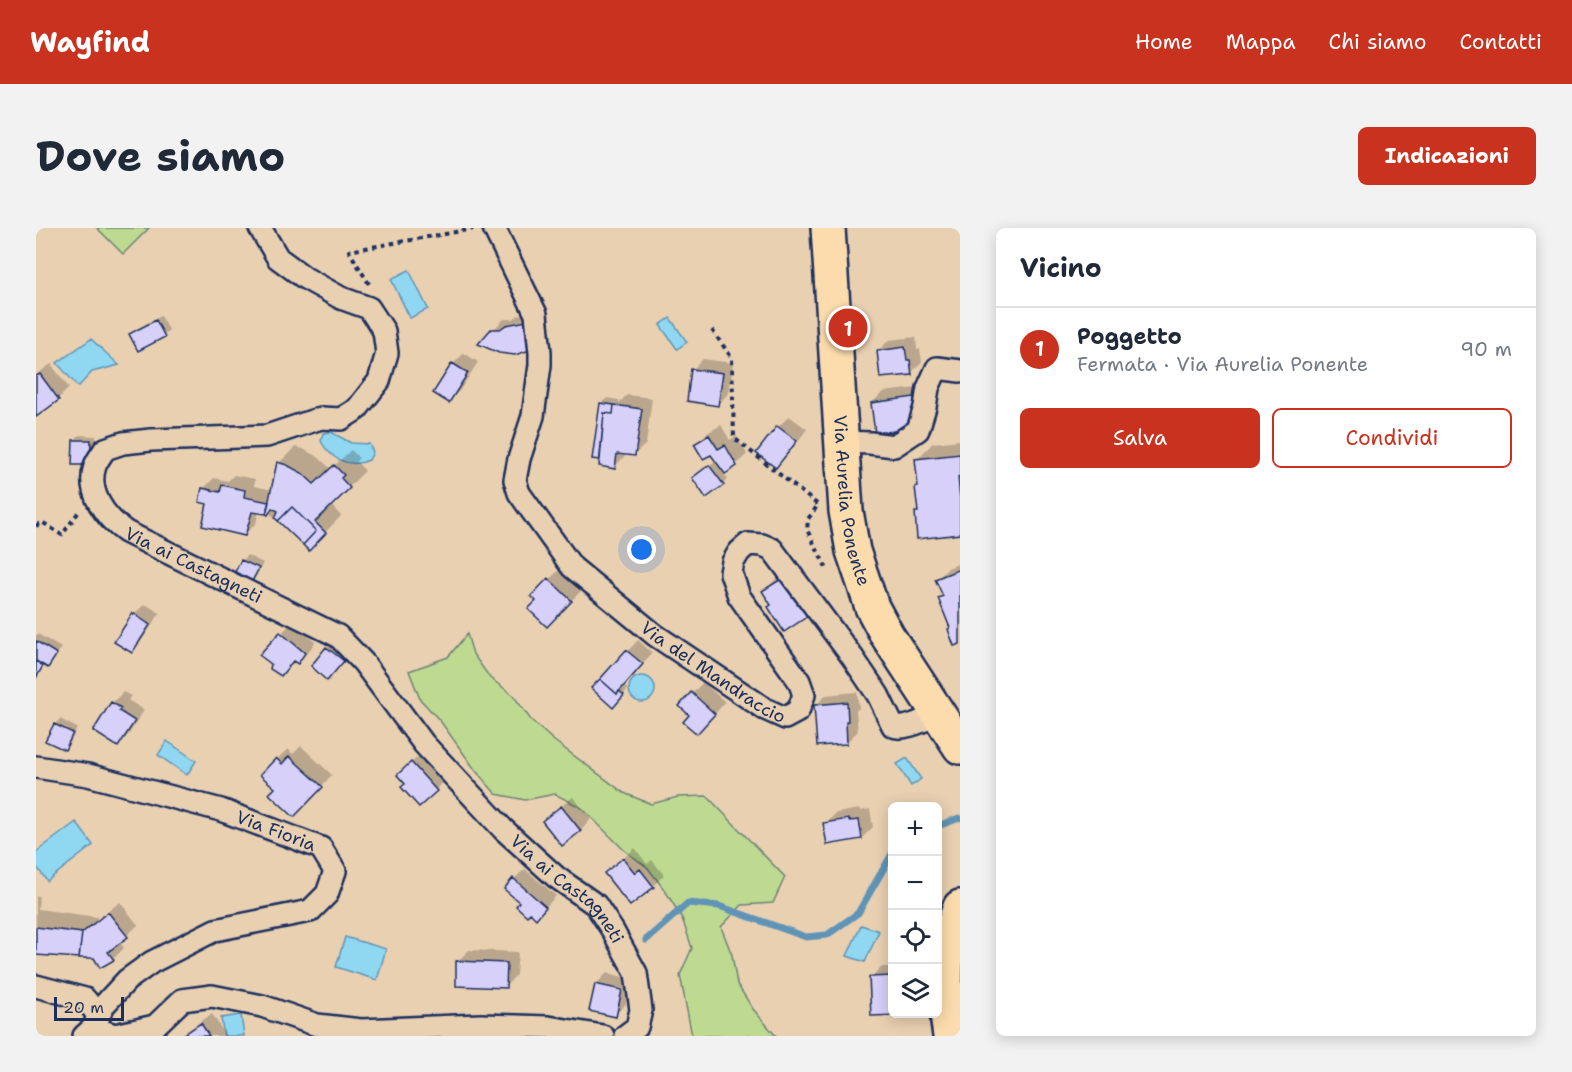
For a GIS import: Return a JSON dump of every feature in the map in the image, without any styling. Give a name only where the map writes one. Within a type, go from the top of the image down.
[{"type":"main road","name":"Via Aurelia Ponente","points":[[828,228],[846,511],[853,551],[872,607],[886,635],[960,747]]},
{"type":"main road","points":[[950,1036],[945,1006],[946,967],[950,934],[960,907]]},
{"type":"street","points":[[97,502],[93,480],[95,466],[105,449],[151,440],[267,436],[321,418],[341,419],[357,409],[379,381],[387,353],[384,331],[369,308],[341,298],[287,265],[278,258],[260,228]]},
{"type":"street","name":"Via del Mandraccio","points":[[494,228],[536,314],[540,352],[533,416],[519,459],[515,480],[519,493],[572,567],[655,635],[765,709],[785,718],[798,711],[804,695],[799,681],[739,596],[731,573],[738,552],[748,544],[762,545],[772,549],[853,658],[878,695],[893,726],[904,727],[938,714]]},
{"type":"street","points":[[842,442],[894,446],[918,430],[928,388],[937,368],[960,371]]},
{"type":"street","name":"Via ai Castagneti","points":[[97,502],[114,524],[126,532],[338,636],[363,662],[424,744],[503,829],[556,876],[596,905],[636,973],[641,1010],[637,1027],[625,1036]]},
{"type":"street","name":"Via Fioria","points":[[36,767],[87,775],[221,810],[321,848],[335,871],[327,894],[310,911],[215,930],[152,962],[127,980],[104,1005],[92,1027]]},
{"type":"street","points":[[36,986],[85,999],[92,1027],[115,1035],[155,1026],[182,1000],[212,996],[262,1006],[317,1025],[361,1030],[480,1025],[548,1027],[603,1036]]},
{"type":"path","points":[[373,291],[350,251],[480,228]]},
{"type":"path","points":[[712,330],[732,358],[734,438],[818,506]]},
{"type":"path","points":[[36,526],[42,522],[62,535],[81,510],[97,502]]},
{"type":"green space","points":[[97,228],[149,228],[123,254]]},
{"type":"green space","points":[[467,634],[473,654],[490,678],[513,695],[531,720],[553,740],[624,793],[651,804],[678,797],[707,796],[785,877],[773,903],[742,905],[721,927],[732,955],[737,984],[753,1009],[776,1036],[692,1036],[680,975],[692,948],[682,918],[648,868],[624,850],[582,808],[555,794],[525,800],[496,794],[476,771],[441,722],[420,699],[409,671],[448,657]]},
{"type":"water","points":[[409,270],[428,309],[410,318],[391,279]]},
{"type":"water","points":[[670,318],[687,342],[677,349],[660,325]]},
{"type":"water","points":[[91,339],[119,365],[92,372],[78,387],[57,363]]},
{"type":"water","points":[[331,432],[351,443],[369,444],[373,452],[369,460],[362,463],[348,463],[335,457],[321,441],[323,433]]},
{"type":"water","points":[[642,676],[651,680],[655,689],[651,698],[642,702],[633,698],[629,689],[633,680]]},
{"type":"water","points":[[167,741],[196,761],[187,775],[158,755]]},
{"type":"water","points":[[907,758],[921,779],[911,786],[897,764]]},
{"type":"water","points":[[76,822],[93,845],[47,881],[36,866],[36,852]]},
{"type":"water","points":[[861,925],[879,931],[865,962],[847,956]]},
{"type":"water","points":[[345,937],[386,949],[377,980],[336,967]]},
{"type":"water","points":[[241,1015],[244,1036],[224,1036],[221,1018]]},
{"type":"building","points":[[156,320],[165,337],[138,351],[129,334]]},
{"type":"building","points":[[527,321],[533,349],[515,355],[499,353],[478,344],[491,329],[500,329],[506,325]]},
{"type":"building","points":[[905,347],[912,375],[880,378],[877,351]]},
{"type":"building","points":[[452,363],[468,373],[449,403],[433,393]]},
{"type":"building","points":[[691,369],[723,373],[718,406],[687,401]]},
{"type":"building","points":[[40,374],[59,400],[36,417],[36,376]]},
{"type":"building","points":[[914,397],[917,419],[910,420],[911,432],[905,430],[875,433],[871,403]]},
{"type":"building","points":[[600,403],[614,405],[613,414],[604,413],[600,460],[592,459]]},
{"type":"building","points":[[614,405],[642,409],[635,456],[617,454],[615,469],[599,466],[604,413],[613,414]]},
{"type":"building","points":[[777,426],[797,441],[776,468],[756,453]]},
{"type":"building","points":[[709,435],[718,449],[725,445],[737,466],[725,474],[711,455],[703,459],[694,444]]},
{"type":"building","points":[[73,440],[91,440],[90,465],[72,465]]},
{"type":"building","points":[[960,454],[960,476],[958,477],[960,534],[917,539],[915,512],[918,512],[915,487],[918,486],[915,459]]},
{"type":"building","points":[[277,462],[302,473],[314,484],[334,465],[344,475],[341,478],[350,488],[315,522],[326,533],[309,551],[303,545],[316,531],[292,507],[278,521],[275,518],[278,511],[272,508],[268,515],[266,514]]},
{"type":"building","points":[[709,465],[724,485],[706,498],[692,478]]},
{"type":"building","points":[[222,485],[245,490],[244,497],[269,502],[266,514],[252,512],[245,536],[202,526],[207,504],[199,502],[202,488],[220,492]]},
{"type":"building","points":[[292,507],[316,531],[303,545],[278,521]]},
{"type":"building","points":[[241,560],[259,568],[249,587],[232,578]]},
{"type":"building","points":[[960,569],[960,644],[954,646],[948,629],[950,628],[938,598],[943,596],[935,579]]},
{"type":"building","points":[[548,578],[572,601],[547,627],[528,609],[536,601],[531,596]]},
{"type":"building","points":[[783,578],[808,616],[784,632],[768,607],[771,605],[762,591]]},
{"type":"building","points":[[133,613],[150,625],[132,653],[114,642]]},
{"type":"building","points":[[280,632],[305,653],[298,664],[293,661],[281,676],[270,669],[271,664],[259,655]]},
{"type":"building","points":[[36,641],[57,654],[48,668],[36,661]]},
{"type":"building","points":[[326,647],[344,661],[327,681],[311,666]]},
{"type":"building","points":[[626,650],[643,664],[617,694],[600,679]]},
{"type":"building","points":[[36,661],[43,666],[36,678]]},
{"type":"building","points":[[600,679],[617,694],[619,691],[624,695],[613,708],[591,688]]},
{"type":"building","points":[[691,692],[715,714],[697,734],[683,722],[689,715],[679,706]]},
{"type":"building","points":[[111,702],[121,708],[119,711],[135,721],[118,747],[93,731]]},
{"type":"building","points":[[847,702],[847,744],[817,746],[814,705]]},
{"type":"building","points":[[54,724],[73,733],[65,750],[45,741]]},
{"type":"building","points":[[289,756],[323,787],[294,817],[269,794],[275,788],[260,775],[276,758],[282,764]]},
{"type":"building","points":[[411,762],[437,791],[419,807],[401,787],[405,784],[397,775]]},
{"type":"building","points":[[561,806],[581,831],[562,846],[542,821]]},
{"type":"building","points":[[849,819],[849,821],[859,820],[862,839],[827,845],[823,823]]},
{"type":"building","points":[[623,858],[635,873],[640,869],[654,887],[630,906],[604,873]]},
{"type":"building","points":[[513,878],[546,907],[536,919],[530,913],[527,916],[516,906],[519,902],[504,889]]},
{"type":"building","points":[[108,912],[128,937],[108,952],[114,960],[100,968],[94,958],[79,958],[82,933]]},
{"type":"building","points":[[36,927],[82,933],[79,958],[36,955]]},
{"type":"building","points":[[456,961],[507,963],[506,988],[456,986]]},
{"type":"building","points":[[888,976],[888,1015],[871,1016],[869,977]]},
{"type":"building","points":[[595,984],[622,990],[616,1017],[589,1011]]},
{"type":"building","points":[[201,1023],[209,1036],[182,1036]]},
{"type":"waterway","points":[[942,824],[959,818]]},
{"type":"waterway","points":[[646,940],[688,903],[719,906],[806,937],[827,935],[858,913],[891,856]]},
{"type":"place","name":"Poggetto","points":[[848,328]]}]
